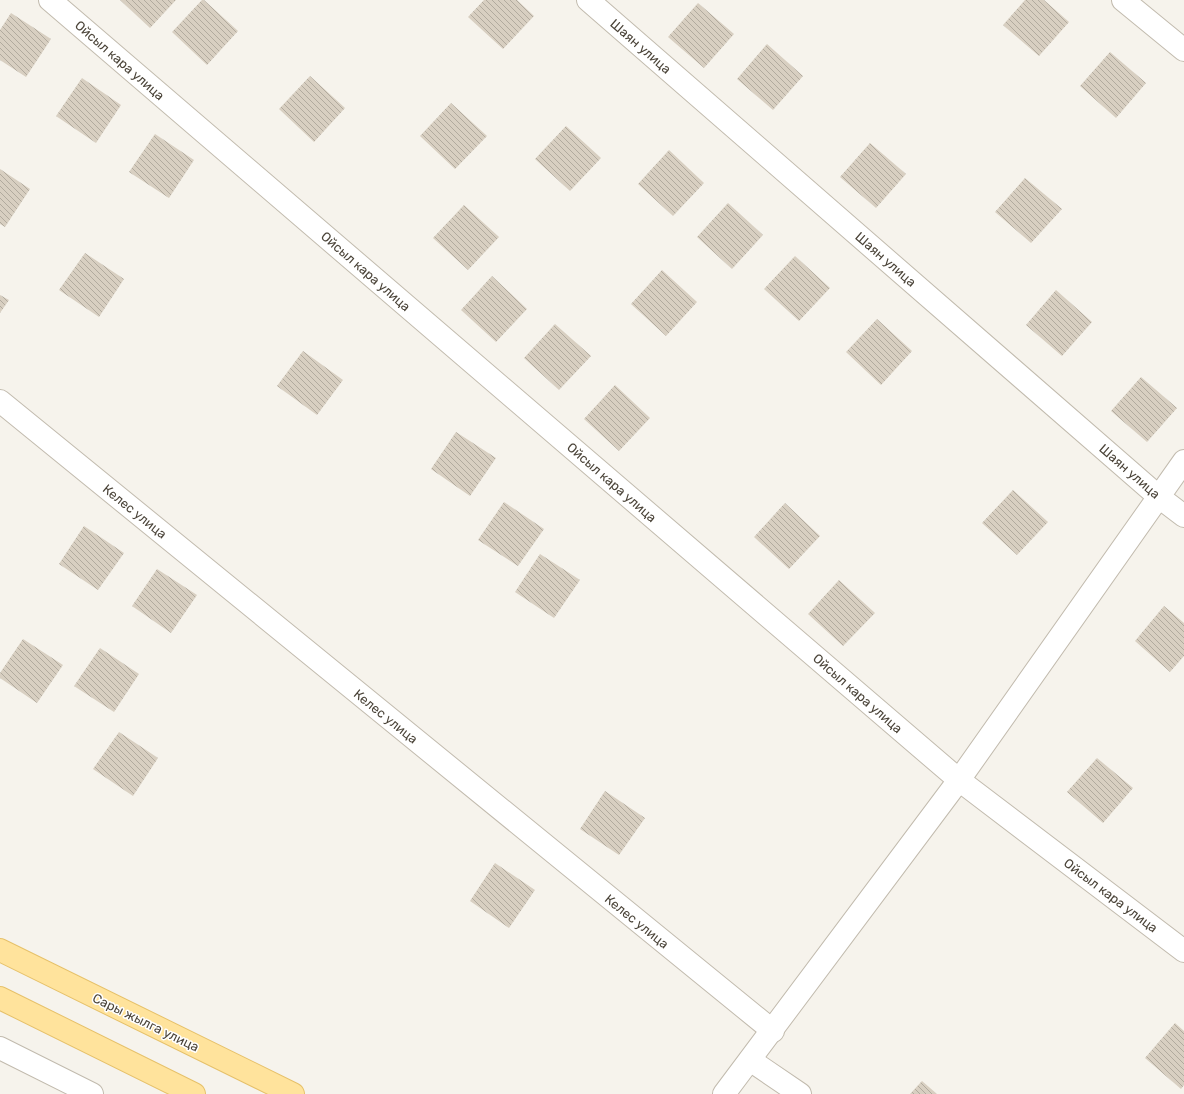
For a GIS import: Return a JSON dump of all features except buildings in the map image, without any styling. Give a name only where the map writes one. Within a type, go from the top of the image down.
[{"type":"main road","name":"Сары жылга улица","points":[[0,950],[293,1094]]},
{"type":"main road","points":[[0,998],[194,1094]]},
{"type":"street","name":"Ойсыл кара улица","points":[[50,0],[959,780],[1184,951]]},
{"type":"street","name":"Шаян улица","points":[[588,0],[1159,497],[1184,516]]},
{"type":"street","points":[[1124,0],[1184,50]]},
{"type":"street","name":"Келес улица","points":[[0,401],[772,1030]]},
{"type":"street","points":[[724,1094],[959,780],[1184,461]]},
{"type":"street","points":[[0,1048],[92,1094]]},
{"type":"street","points":[[750,1060],[800,1094]]}]
